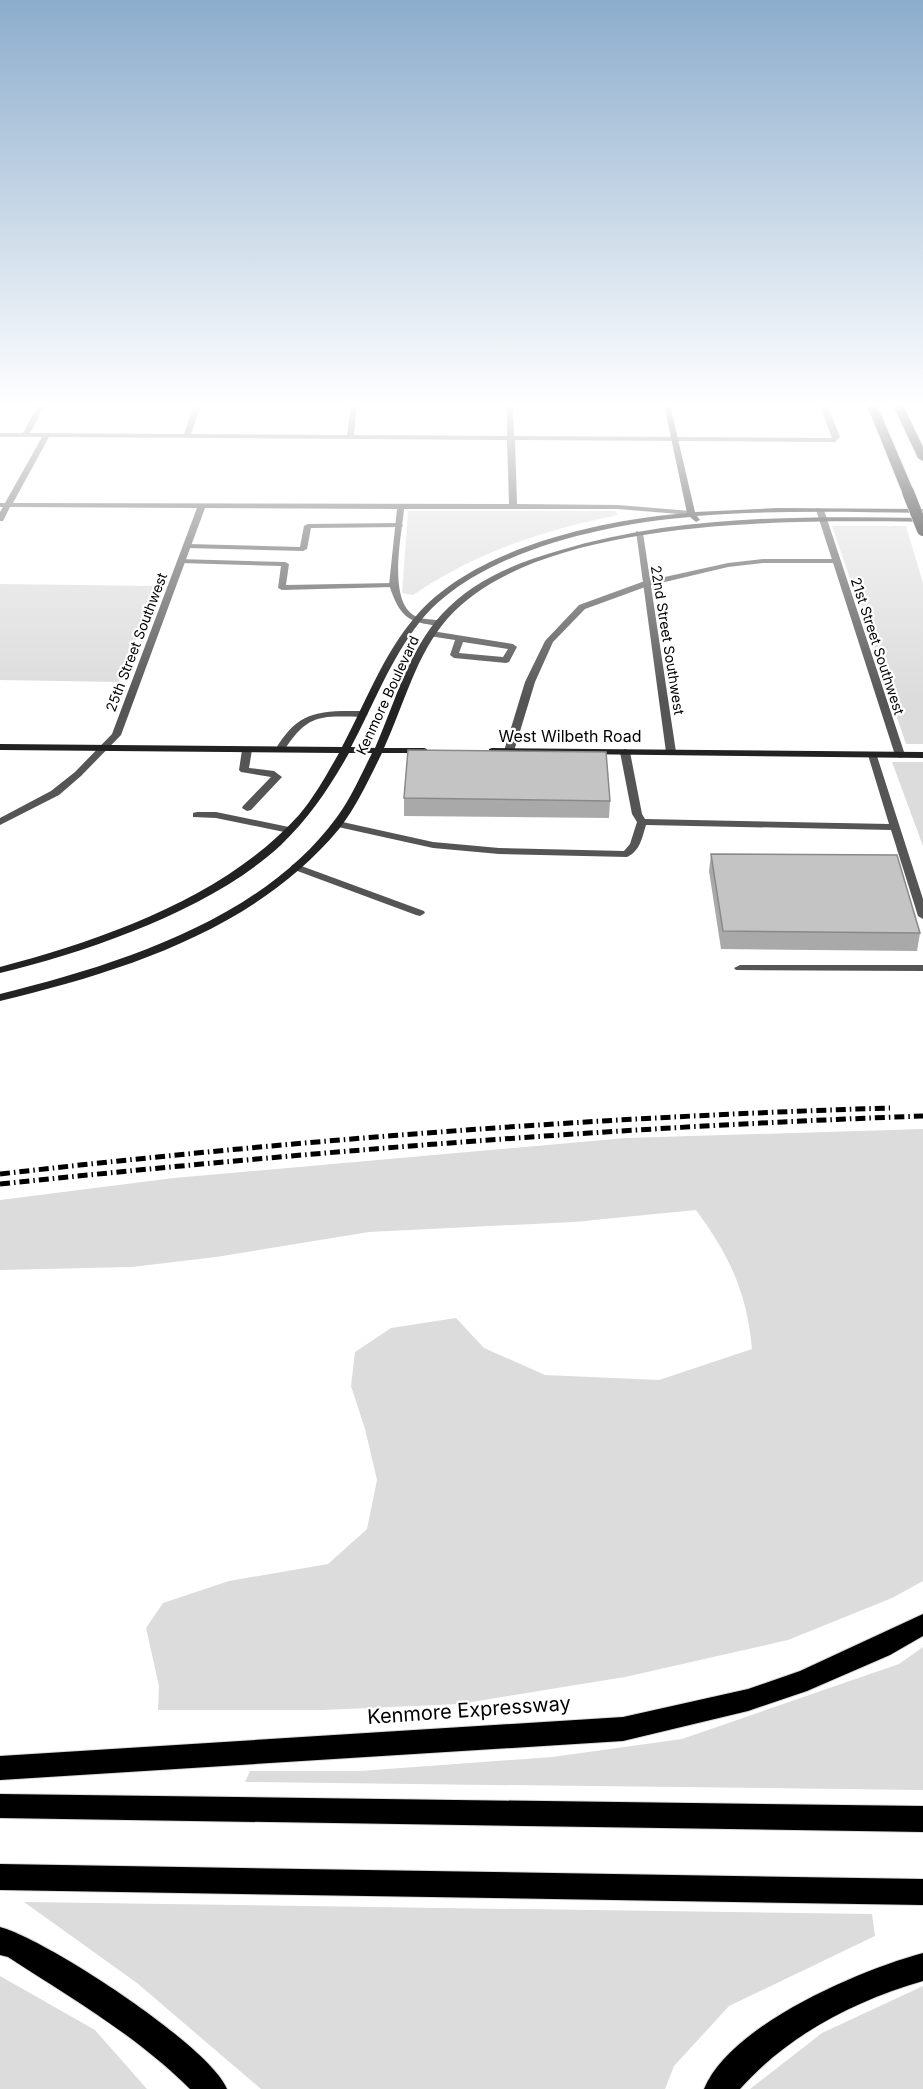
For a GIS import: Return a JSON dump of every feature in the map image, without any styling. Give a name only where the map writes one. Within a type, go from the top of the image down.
[{"type":"highway","points":[[912,502],[923,530]]},
{"type":"highway","name":"Kenmore Expressway","points":[[0,1768],[623,1729],[748,1700],[798,1683],[881,1647],[923,1624]]},
{"type":"highway","points":[[0,1806],[923,1819]]},
{"type":"highway","points":[[0,1877],[923,1892]]},
{"type":"highway","points":[[0,1941],[15,1945],[109,2006],[146,2032],[212,2089]]},
{"type":"highway","points":[[719,2089],[776,2037],[832,2001],[923,1967]]},
{"type":"main road","points":[[689,502],[691,513],[698,524]]},
{"type":"main road","name":"Kenmore Boulevard","points":[[0,998],[91,974],[173,942],[259,895],[296,867],[338,824],[379,750],[406,684],[439,623],[461,600],[500,575],[548,555],[639,533],[698,524],[821,515],[923,511]]},
{"type":"main road","name":"Kenmore Boulevard","points":[[0,970],[69,951],[149,920],[236,872],[289,830],[320,791],[344,750],[403,636],[415,621],[452,587],[491,564],[590,530],[691,513],[821,515],[923,520]]},
{"type":"main road","points":[[0,747],[438,751]]},
{"type":"main road","name":"West Wilbeth Road","points":[[485,751],[923,755]]},
{"type":"street","points":[[0,519],[4,505],[618,507],[691,513]]},
{"type":"street","points":[[401,505],[393,585],[400,607],[415,621],[439,623]]},
{"type":"street","name":"25th Street Southwest","points":[[0,822],[55,793],[116,735],[202,506]]},
{"type":"street","name":"21st Street Southwest","points":[[821,515],[900,755]]},
{"type":"street","points":[[303,549],[308,526],[399,525]]},
{"type":"street","name":"22nd Street Southwest","points":[[639,533],[671,752]]},
{"type":"street","points":[[187,546],[303,549]]},
{"type":"street","points":[[303,549],[288,554],[282,588],[393,585]]},
{"type":"street","points":[[181,561],[285,564]]},
{"type":"street","points":[[509,751],[530,682],[549,641],[582,607],[645,584],[728,566],[763,561],[836,561]]},
{"type":"street","points":[[432,634],[513,647],[506,660],[454,655],[460,639]]},
{"type":"street","points":[[280,750],[290,730],[301,721],[329,714],[363,714]]},
{"type":"street","points":[[247,750],[244,770],[271,773],[277,777],[247,808]]},
{"type":"street","points":[[338,824],[433,845],[499,851],[627,854],[635,845],[642,822],[637,814],[626,752]]},
{"type":"street","points":[[873,755],[923,916]]},
{"type":"street","points":[[197,815],[216,815],[289,830]]},
{"type":"street","points":[[642,822],[894,827]]},
{"type":"street","points":[[296,867],[420,913]]},
{"type":"street","points":[[740,968],[923,968]]},
{"type":"shaded area","points":[[408,511],[615,511],[618,515],[511,544],[461,566],[413,595],[402,593]]},
{"type":"shaded area","points":[[832,526],[906,526],[923,583],[923,744],[906,744]]},
{"type":"shaded area","points":[[0,584],[158,586],[119,682],[0,680]]},
{"type":"shaded area","points":[[892,762],[923,762],[923,846]]},
{"type":"shaded area","points":[[923,1129],[923,1581],[892,1598],[788,1640],[625,1677],[459,1704],[323,1710],[158,1710],[159,1686],[146,1628],[163,1603],[229,1581],[328,1564],[367,1529],[377,1480],[365,1429],[351,1386],[355,1352],[391,1328],[456,1318],[484,1348],[545,1375],[659,1380],[752,1349],[750,1329],[741,1292],[727,1259],[696,1210],[574,1222],[369,1232],[216,1257],[132,1267],[0,1270],[0,1200],[174,1178],[626,1138]]},
{"type":"shaded area","points":[[923,1647],[923,1790],[245,1782],[250,1771],[360,1771],[552,1757],[682,1739],[899,1664]]},
{"type":"shaded area","points":[[24,1902],[872,1914],[875,1936],[729,2006],[674,2066],[665,2089],[261,2089],[137,1983]]},
{"type":"shaded area","points":[[0,1976],[95,2030],[147,2089],[0,2089]]},
{"type":"shaded area","points":[[923,1986],[923,2089],[750,2089],[822,2033]]},
{"type":"building","points":[[408,750],[606,752],[610,801],[404,798]]},
{"type":"building","points":[[711,854],[897,855],[920,933],[723,931]]},
{"type":"railway","points":[[0,1174],[222,1151],[444,1132],[667,1117],[890,1108]]},
{"type":"railway","points":[[0,1184],[230,1161],[461,1142],[692,1127],[923,1116]]}]
